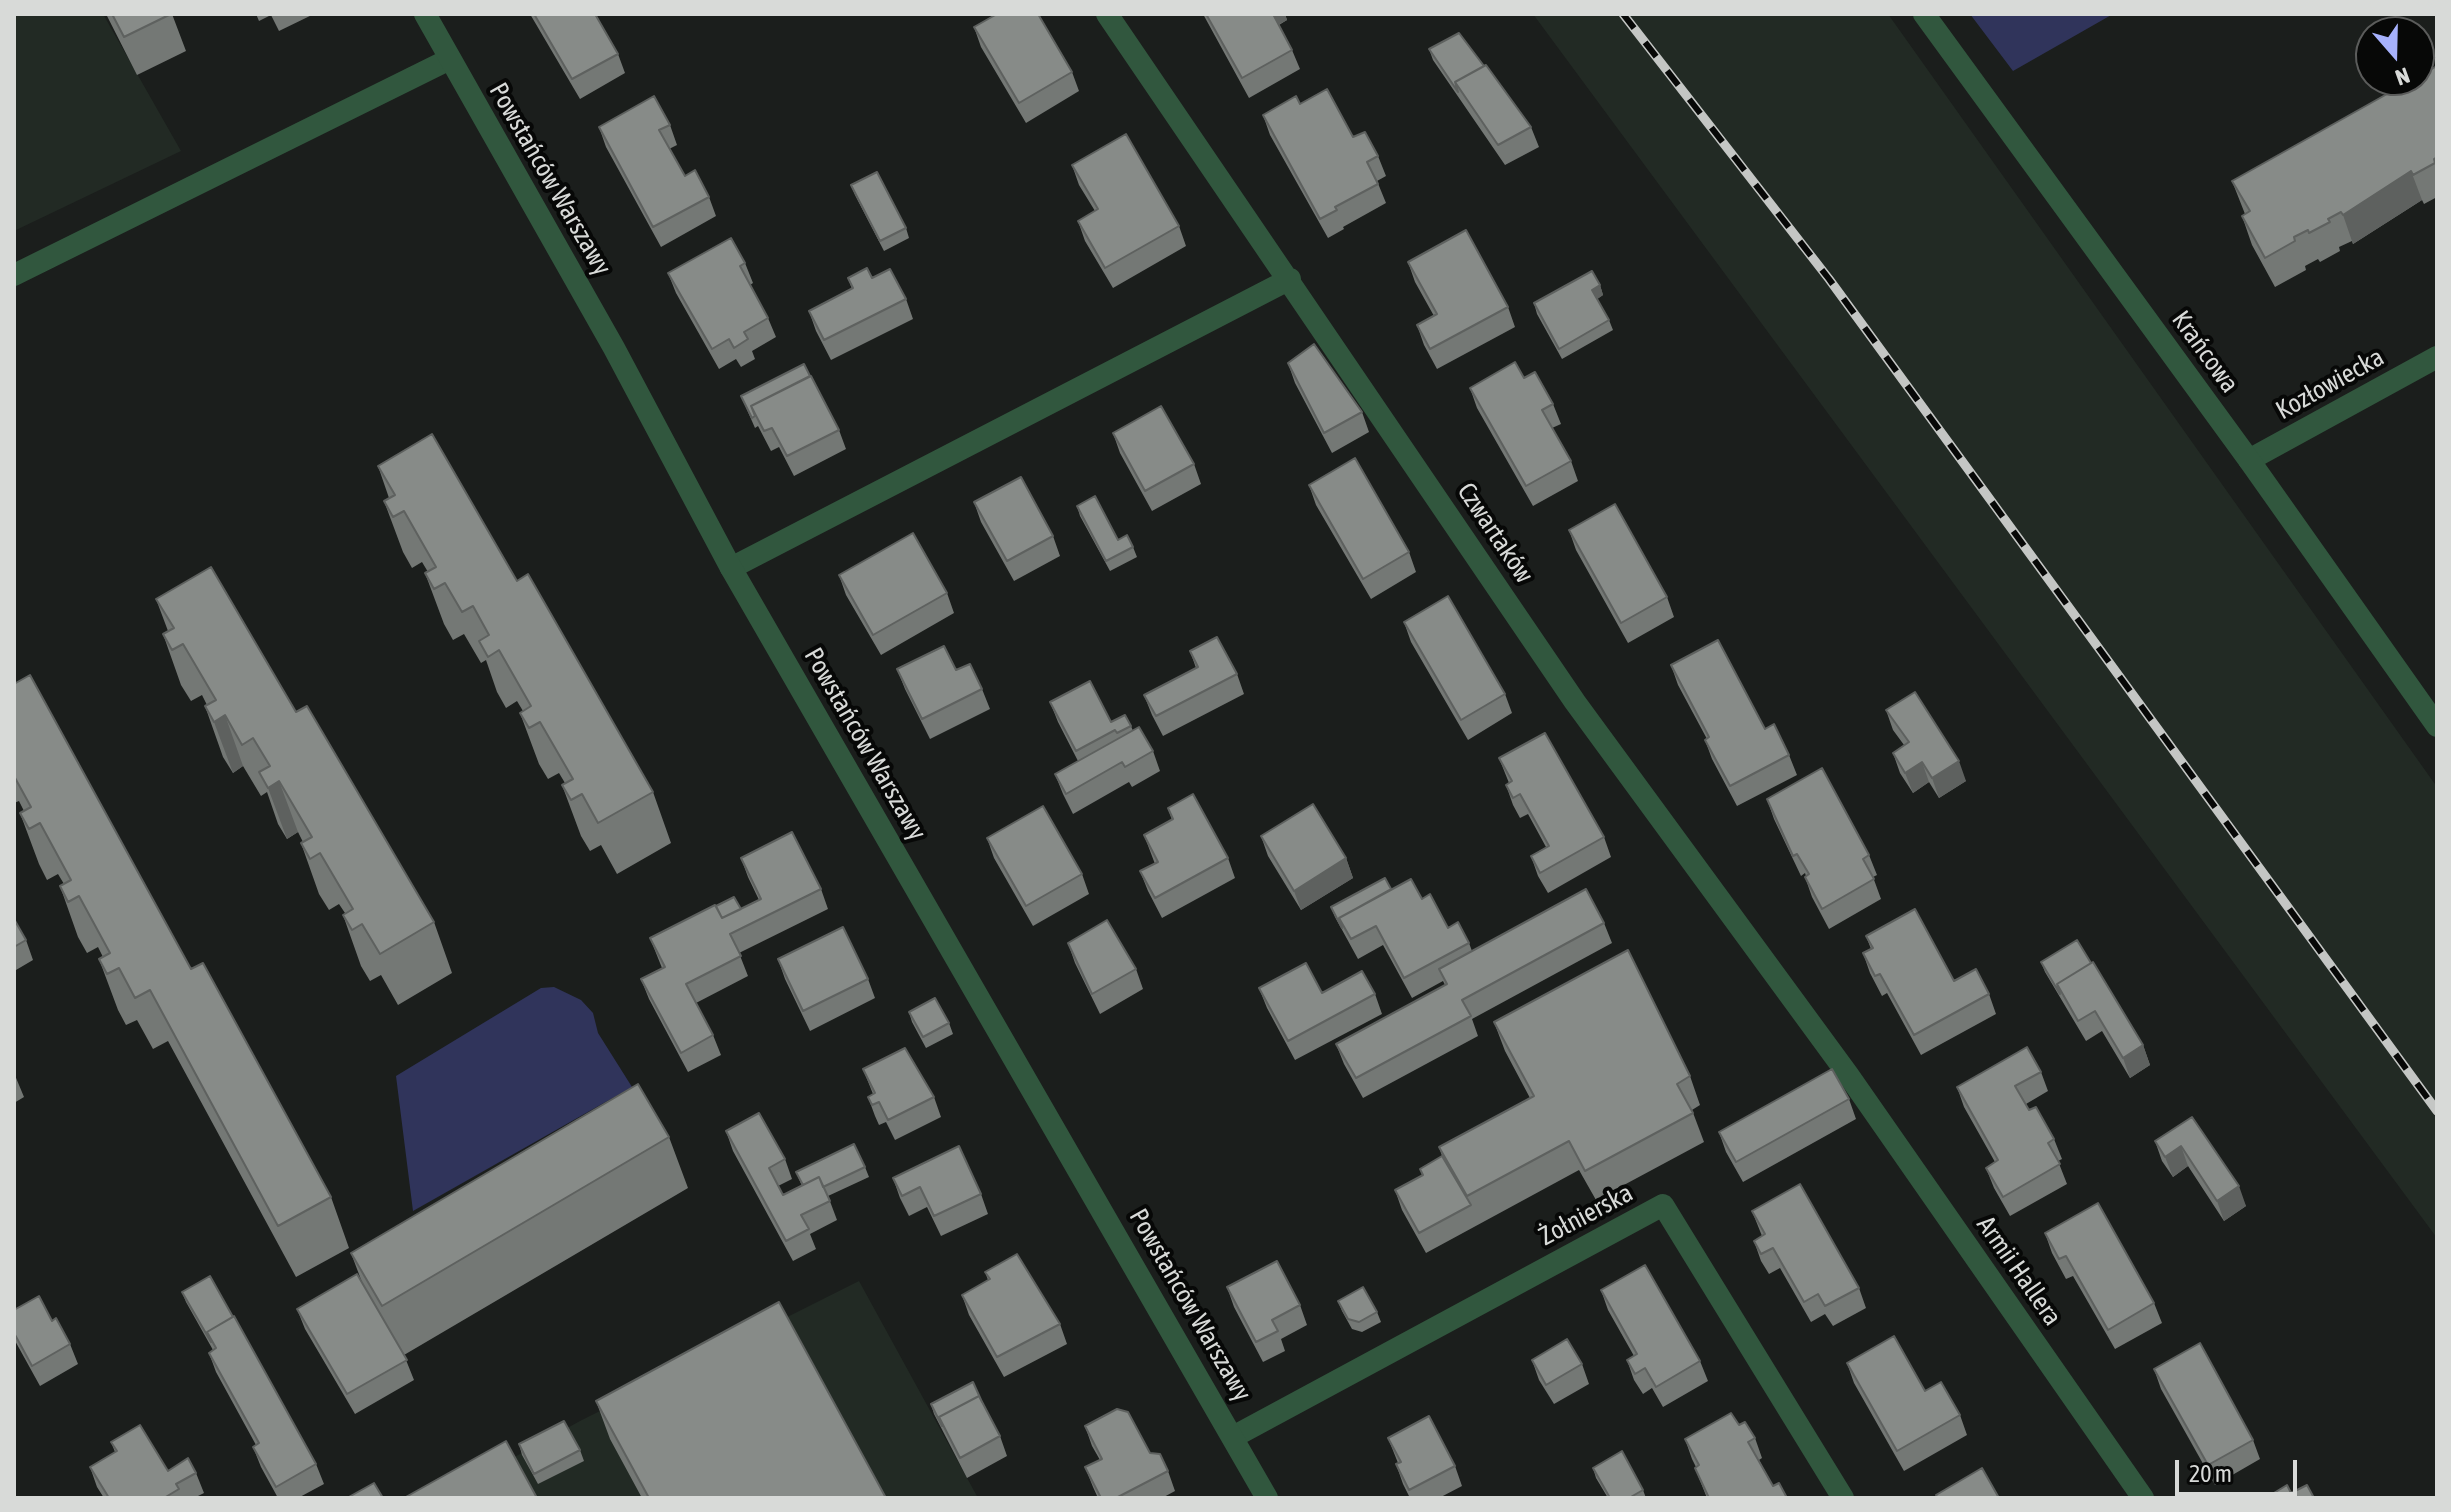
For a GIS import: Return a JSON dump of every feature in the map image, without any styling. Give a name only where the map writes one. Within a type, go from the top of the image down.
[{"type":"street","name":"Powstańców Warszawy","points":[[425,14],[614,348],[731,568],[1267,1498]]},
{"type":"street","name":"Czwartaków","points":[[1107,14],[1575,702],[1849,1076]]},
{"type":"street","name":"Krańcowa","points":[[1924,14],[2249,460],[2437,726]]},
{"type":"street","points":[[14,275],[450,59]]},
{"type":"street","points":[[731,568],[1290,279]]},
{"type":"street","name":"Kozłowiecka","points":[[2249,460],[2437,357]]},
{"type":"street","name":"Armii Hallera","points":[[1849,1076],[2143,1498]]},
{"type":"street","name":"Żołnierska","points":[[1233,1437],[1663,1205],[1843,1498]]},
{"type":"shaded area","points":[[14,14],[103,14],[181,151],[14,231]]},
{"type":"shaded area","points":[[1533,14],[1888,14],[2437,787],[2437,1238]]},
{"type":"shaded area","points":[[1970,14],[2113,14],[2013,71]]},
{"type":"shaded area","points":[[554,987],[581,1000],[593,1013],[598,1033],[632,1087],[413,1211],[396,1076],[541,988]]},
{"type":"shaded area","points":[[859,1281],[978,1498],[440,1498],[580,1421]]},
{"type":"building","points":[[112,14],[171,14],[124,37]]},
{"type":"building","points":[[534,14],[595,14],[618,54],[572,79]]},
{"type":"building","points":[[997,14],[1038,14],[1072,72],[1019,103],[974,27]]},
{"type":"building","points":[[1206,14],[1273,14],[1292,50],[1242,78]]},
{"type":"building","points":[[1459,33],[1484,66],[1455,82],[1458,92],[1429,49]]},
{"type":"building","points":[[1486,65],[1531,127],[1498,145],[1455,82]]},
{"type":"building","points":[[2437,66],[2435,163],[2413,175],[2411,171],[2343,215],[2341,212],[2328,219],[2330,222],[2294,237],[2295,241],[2265,258],[2242,216],[2250,211],[2232,181],[2383,96],[2435,96]]},
{"type":"building","points":[[1327,89],[1353,137],[1365,132],[1378,156],[1367,162],[1378,184],[1335,207],[1337,210],[1320,219],[1263,115],[1296,96],[1300,104]]},
{"type":"building","points":[[654,96],[670,125],[659,130],[685,176],[695,170],[709,197],[653,227],[599,127]]},
{"type":"building","points":[[1126,134],[1179,226],[1105,268],[1078,221],[1098,209],[1072,165]]},
{"type":"building","points":[[877,172],[906,228],[880,241],[851,185]]},
{"type":"building","points":[[1466,230],[1508,307],[1430,349],[1417,325],[1437,314],[1408,262]]},
{"type":"building","points":[[731,238],[745,263],[740,266],[768,318],[744,332],[748,339],[734,348],[729,339],[712,349],[668,273]]},
{"type":"building","points":[[867,268],[872,278],[890,269],[906,299],[824,340],[809,311],[853,288],[848,278]]},
{"type":"building","points":[[1592,271],[1600,285],[1592,290],[1609,320],[1559,349],[1534,303]]},
{"type":"building","points":[[1314,344],[1362,412],[1324,433],[1288,363]]},
{"type":"building","points":[[1515,362],[1524,378],[1535,372],[1553,404],[1542,410],[1571,461],[1526,486],[1470,388]]},
{"type":"building","points":[[804,364],[810,376],[751,406],[755,416],[752,418],[741,396]]},
{"type":"building","points":[[811,376],[839,430],[787,456],[772,428],[764,431],[751,406]]},
{"type":"building","points":[[1161,406],[1194,464],[1145,491],[1113,433]]},
{"type":"building","points":[[432,434],[517,581],[528,574],[653,792],[598,823],[582,794],[571,800],[562,785],[573,779],[540,722],[529,728],[520,713],[531,706],[499,650],[488,657],[479,641],[489,635],[473,606],[462,612],[445,583],[434,589],[425,573],[436,567],[404,511],[393,517],[384,501],[395,495],[378,466]]},
{"type":"building","points":[[1355,458],[1409,552],[1363,579],[1309,485]]},
{"type":"building","points":[[1021,477],[1053,536],[1007,561],[974,502]]},
{"type":"building","points":[[1095,496],[1118,540],[1127,535],[1133,547],[1106,561],[1077,506]]},
{"type":"building","points":[[1615,504],[1667,597],[1621,623],[1569,530]]},
{"type":"building","points":[[913,533],[947,593],[873,635],[839,575]]},
{"type":"building","points":[[211,567],[296,712],[307,706],[434,922],[380,954],[362,924],[352,930],[343,915],[353,909],[320,853],[310,859],[301,843],[312,837],[279,781],[268,788],[259,772],[270,766],[253,738],[242,745],[225,715],[214,722],[205,706],[216,700],[183,644],[172,650],[163,634],[174,628],[156,599]]},
{"type":"building","points":[[1448,596],[1505,694],[1461,720],[1404,622]]},
{"type":"building","points":[[1217,637],[1237,674],[1156,716],[1144,695],[1198,667],[1190,651]]},
{"type":"building","points":[[1718,640],[1765,729],[1774,724],[1789,755],[1730,786],[1705,740],[1709,737],[1671,665]]},
{"type":"building","points":[[944,646],[956,670],[970,664],[982,689],[922,719],[897,669]]},
{"type":"building","points":[[30,675],[191,969],[203,963],[331,1197],[278,1226],[150,990],[135,998],[119,968],[107,974],[99,959],[110,953],[79,896],[68,902],[60,886],[71,880],[40,823],[29,829],[20,813],[31,807],[14,776],[14,684]]},
{"type":"building","points":[[1090,681],[1111,722],[1125,715],[1131,726],[1117,733],[1115,730],[1076,751],[1050,702]]},
{"type":"building","points":[[1915,692],[1959,761],[1932,778],[1922,762],[1905,773],[1893,753],[1909,742],[1886,710]]},
{"type":"building","points":[[1139,727],[1153,751],[1125,767],[1122,762],[1066,794],[1055,774]]},
{"type":"building","points":[[1545,733],[1604,837],[1540,873],[1531,856],[1549,846],[1520,794],[1513,798],[1506,785],[1512,781],[1499,758]]},
{"type":"building","points":[[1822,768],[1869,855],[1863,859],[1874,879],[1822,909],[1805,877],[1809,874],[1797,854],[1793,856],[1767,799]]},
{"type":"building","points":[[1193,794],[1228,858],[1155,898],[1140,871],[1158,862],[1144,835],[1173,819],[1168,808]]},
{"type":"building","points":[[1313,804],[1346,858],[1294,891],[1261,836]]},
{"type":"building","points":[[1043,806],[1082,874],[1026,906],[987,838]]},
{"type":"building","points":[[792,832],[821,889],[730,934],[741,956],[686,984],[713,1035],[681,1053],[641,979],[665,967],[650,938],[715,905],[722,918],[761,899],[741,858]]},
{"type":"building","points":[[1385,878],[1391,889],[1339,918],[1342,928],[1331,907]]},
{"type":"building","points":[[1411,879],[1422,899],[1430,894],[1448,928],[1458,922],[1469,943],[1404,978],[1376,926],[1351,939],[1339,918]]},
{"type":"building","points":[[1586,889],[1604,923],[1462,1000],[1471,1016],[1356,1078],[1336,1044],[1447,984],[1439,969]]},
{"type":"building","points":[[734,897],[741,909],[722,918],[716,906]]},
{"type":"building","points":[[1915,909],[1954,981],[1976,969],[1989,994],[1914,1035],[1880,974],[1875,976],[1863,953],[1873,948],[1866,936]]},
{"type":"building","points":[[14,919],[26,940],[14,947]]},
{"type":"building","points":[[1107,920],[1136,969],[1092,994],[1068,943]]},
{"type":"building","points":[[843,927],[868,979],[803,1011],[778,959]]},
{"type":"building","points":[[2077,940],[2091,963],[2057,984],[2060,994],[2041,962]]},
{"type":"building","points":[[1628,950],[1690,1076],[1677,1084],[1693,1113],[1585,1171],[1569,1141],[1467,1196],[1439,1147],[1534,1096],[1494,1022]]},
{"type":"building","points":[[2093,962],[2143,1045],[2123,1058],[2095,1011],[2078,1021],[2057,984]]},
{"type":"building","points":[[1306,963],[1322,993],[1362,971],[1375,994],[1288,1041],[1259,988]]},
{"type":"building","points":[[935,998],[949,1023],[923,1037],[909,1012]]},
{"type":"building","points":[[2027,1047],[2041,1072],[2015,1086],[2029,1110],[2036,1107],[2054,1139],[2048,1143],[2060,1164],[2003,1197],[1986,1168],[1998,1160],[1957,1087]]},
{"type":"building","points":[[905,1048],[934,1097],[888,1120],[879,1102],[872,1105],[868,1097],[875,1093],[863,1069]]},
{"type":"building","points":[[1832,1069],[1849,1099],[1736,1162],[1719,1132]]},
{"type":"building","points":[[638,1084],[669,1137],[382,1306],[351,1253]]},
{"type":"building","points":[[759,1113],[785,1159],[769,1168],[783,1195],[819,1177],[830,1201],[801,1215],[809,1229],[786,1241],[726,1131]]},
{"type":"building","points":[[2192,1117],[2239,1186],[2217,1201],[2181,1146],[2165,1157],[2155,1141]]},
{"type":"building","points":[[854,1144],[865,1167],[823,1187],[819,1177],[803,1185],[796,1172]]},
{"type":"building","points":[[959,1146],[981,1194],[934,1216],[920,1187],[902,1196],[893,1178]]},
{"type":"building","points":[[1442,1156],[1471,1205],[1419,1233],[1395,1190],[1423,1175],[1420,1169]]},
{"type":"building","points":[[1800,1184],[1859,1288],[1825,1306],[1818,1294],[1804,1302],[1773,1248],[1761,1254],[1754,1241],[1765,1234],[1752,1211]]},
{"type":"building","points":[[2098,1203],[2154,1303],[2108,1330],[2066,1256],[2059,1259],[2045,1233]]},
{"type":"building","points":[[1017,1254],[1060,1324],[997,1357],[962,1295],[990,1279],[985,1272]]},
{"type":"building","points":[[1277,1261],[1300,1305],[1272,1320],[1278,1331],[1256,1342],[1227,1287]]},
{"type":"building","points":[[1645,1265],[1700,1361],[1656,1387],[1645,1368],[1635,1374],[1627,1360],[1637,1354],[1601,1290]]},
{"type":"building","points":[[357,1274],[407,1360],[347,1394],[297,1309]]},
{"type":"building","points":[[210,1276],[233,1317],[207,1332],[211,1342],[182,1292]]},
{"type":"building","points":[[1363,1287],[1377,1312],[1359,1322],[1348,1319],[1338,1301]]},
{"type":"building","points":[[39,1296],[52,1321],[56,1318],[70,1344],[32,1366],[14,1333],[14,1310]]},
{"type":"building","points":[[779,1302],[886,1498],[649,1498],[596,1401]]},
{"type":"building","points":[[234,1316],[316,1464],[276,1487],[253,1447],[259,1443],[209,1353],[216,1348],[207,1332]]},
{"type":"building","points":[[1894,1336],[1925,1391],[1941,1382],[1960,1415],[1897,1451],[1847,1363]]},
{"type":"building","points":[[1567,1339],[1582,1364],[1546,1385],[1532,1360]]},
{"type":"building","points":[[2200,1343],[2253,1440],[2208,1465],[2154,1369]]},
{"type":"building","points":[[973,1382],[982,1402],[979,1396],[939,1417],[942,1426],[931,1404]]},
{"type":"building","points":[[979,1396],[1000,1436],[960,1458],[939,1417]]},
{"type":"building","points":[[1117,1409],[1128,1412],[1150,1453],[1160,1454],[1168,1471],[1116,1498],[1101,1498],[1085,1467],[1102,1459],[1085,1426]]},
{"type":"building","points":[[1731,1413],[1739,1425],[1745,1422],[1755,1438],[1748,1442],[1773,1486],[1779,1483],[1787,1498],[1709,1498],[1695,1468],[1699,1465],[1685,1439]]},
{"type":"building","points":[[1429,1416],[1455,1466],[1409,1490],[1396,1464],[1401,1462],[1388,1438]]},
{"type":"building","points":[[564,1421],[580,1450],[534,1474],[519,1444]]},
{"type":"building","points":[[140,1425],[168,1471],[188,1458],[196,1473],[176,1484],[179,1489],[164,1498],[109,1498],[90,1467],[117,1451],[111,1442]]},
{"type":"building","points":[[506,1441],[537,1498],[404,1498]]},
{"type":"building","points":[[1622,1451],[1643,1490],[1629,1498],[1610,1498],[1593,1468]]},
{"type":"building","points":[[1982,1468],[1999,1498],[1938,1498],[1936,1495]]},
{"type":"building","points":[[374,1483],[383,1498],[347,1498]]},
{"type":"building","points":[[2287,1485],[2291,1493],[2307,1485],[2314,1498],[2270,1498]]},
{"type":"railway","points":[[1623,14],[1829,279],[2437,1111]]}]
